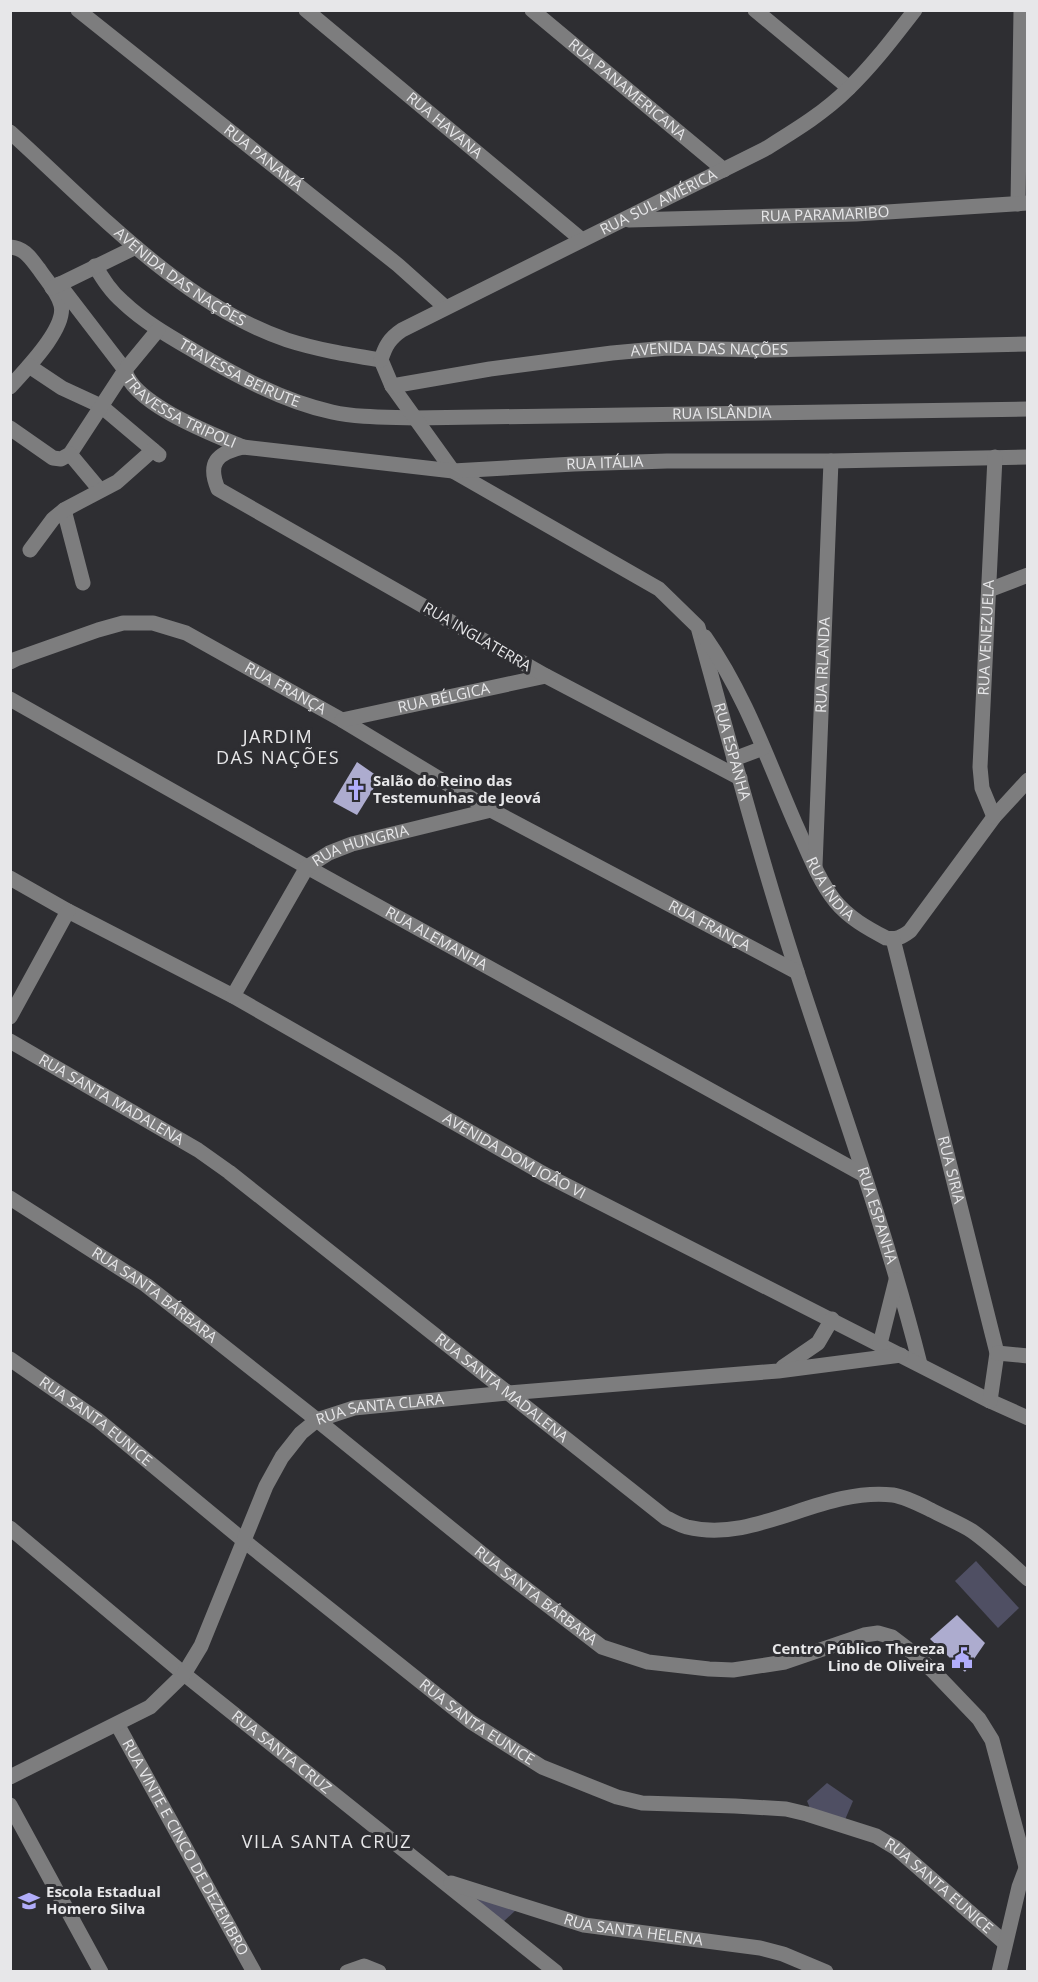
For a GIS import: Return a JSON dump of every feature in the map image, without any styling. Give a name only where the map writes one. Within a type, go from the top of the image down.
[{"type":"street","name":"RUA PANAMÁ","points":[[78,10],[398,265],[445,307]]},
{"type":"street","name":"RUA HAVANA","points":[[306,10],[582,240]]},
{"type":"street","name":"RUA PANAMERICANA","points":[[532,10],[724,170]]},
{"type":"street","points":[[754,10],[849,88]]},
{"type":"street","name":"RUA SUL AMÉRICA","points":[[381,360],[384,348],[392,337],[445,307],[724,170],[794,131],[849,88],[915,10]]},
{"type":"street","points":[[1021,10],[1023,204]]},
{"type":"street","name":"AVENIDA DAS NAÇÕES","points":[[10,132],[136,248],[176,279],[221,308],[285,339],[347,355],[381,360]]},
{"type":"street","name":"RUA PARAMARIBO","points":[[623,220],[856,214],[1023,204]]},
{"type":"street","points":[[10,248],[26,252],[55,286],[62,316],[56,329],[29,366],[10,387]]},
{"type":"street","points":[[55,286],[136,248]]},
{"type":"street","name":"TRAVESSA BEIRUTE","points":[[95,266],[121,301],[158,330],[235,374],[294,401],[332,412],[353,416],[415,418]]},
{"type":"street","name":"TRAVESSA TRIPOLI","points":[[55,286],[125,370],[131,384],[140,394],[202,429],[243,447]]},
{"type":"street","points":[[10,428],[53,458],[61,459],[70,454],[125,370],[158,330]]},
{"type":"street","name":"AVENIDA DAS NAÇÕES","points":[[392,386],[490,369],[667,348],[764,350],[1028,344]]},
{"type":"street","points":[[381,360],[392,386],[453,471],[659,589],[698,627]]},
{"type":"street","points":[[29,366],[62,388],[100,406],[156,452],[126,475],[64,510],[44,529],[30,550]]},
{"type":"street","name":"RUA ISLÂNDIA","points":[[415,418],[1028,409]]},
{"type":"street","name":"RUA ITÁLIA","points":[[243,447],[453,471],[644,462],[1028,457]]},
{"type":"street","name":"RUA INGLATERRA","points":[[243,447],[221,454],[215,463],[213,473],[218,489],[546,676],[740,778]]},
{"type":"street","points":[[70,454],[100,490]]},
{"type":"street","name":"RUA VENEZUELA","points":[[994,817],[981,788],[980,767],[995,457]]},
{"type":"street","name":"RUA IRLANDA","points":[[815,869],[831,461]]},
{"type":"street","points":[[64,510],[82,584]]},
{"type":"street","points":[[989,590],[1028,575]]},
{"type":"street","name":"RUA FRANÇA","points":[[10,662],[123,623],[153,623],[186,633],[342,720],[490,810],[797,972]]},
{"type":"street","name":"RUA ÍNDIA","points":[[698,627],[729,676],[815,869],[834,900],[850,917],[867,929],[893,939]]},
{"type":"street","name":"RUA ESPANHA","points":[[698,627],[734,759],[797,972],[864,1175],[920,1364]]},
{"type":"street","name":"RUA BÉLGICA","points":[[342,720],[546,676]]},
{"type":"street","name":"RUA ALEMANHA","points":[[10,699],[307,867],[864,1175]]},
{"type":"street","points":[[734,759],[763,748]]},
{"type":"street","points":[[893,939],[903,936],[916,924],[994,817],[1028,780]]},
{"type":"street","name":"RUA HUNGRIA","points":[[233,996],[307,867],[329,853],[352,844],[490,810]]},
{"type":"street","name":"AVENIDA DOM JOÃO VI","points":[[10,878],[68,911],[233,996],[543,1174],[990,1401],[1028,1418]]},
{"type":"street","points":[[10,1017],[68,911]]},
{"type":"street","name":"RUA SIRIA","points":[[893,939],[997,1353],[990,1401]]},
{"type":"street","name":"RUA SANTA MADALENA","points":[[10,1041],[198,1150],[221,1166],[666,1518],[686,1527],[731,1530],[753,1526],[848,1496],[895,1495],[916,1502],[969,1530],[989,1544],[1028,1579]]},
{"type":"street","name":"RUA SANTA BÁRBARA","points":[[10,1198],[146,1285],[507,1574],[602,1647],[648,1662],[733,1670],[785,1662],[864,1635],[878,1633],[892,1637],[934,1671],[979,1719],[992,1740],[1027,1865]]},
{"type":"street","name":"RUA ESPANHA","points":[[880,1344],[896,1280]]},
{"type":"street","points":[[778,1371],[818,1343],[832,1319]]},
{"type":"street","points":[[818,1343],[841,1362]]},
{"type":"street","points":[[997,1353],[1028,1356]]},
{"type":"street","name":"RUA SANTA CLARA","points":[[10,1777],[150,1707],[184,1674],[201,1646],[266,1486],[282,1457],[301,1432],[317,1420],[354,1408],[778,1371],[901,1356]]},
{"type":"street","name":"RUA SANTA EUNICE","points":[[10,1359],[98,1420],[243,1540],[471,1722],[542,1767],[617,1797],[633,1801],[673,1805],[786,1809],[876,1836],[896,1848],[1005,1943]]},
{"type":"street","name":"RUA SANTA CRUZ","points":[[10,1528],[184,1674],[556,1971]]},
{"type":"street","name":"RUA VINTE E CINCO DE DEZEMBRO","points":[[117,1724],[254,1971]]},
{"type":"street","points":[[10,1805],[101,1971]]},
{"type":"street","points":[[999,1971],[1005,1943],[1021,1911],[1027,1865]]},
{"type":"street","name":"RUA SANTA HELENA","points":[[444,1881],[584,1925],[760,1948],[783,1954],[825,1971]]},
{"type":"street","points":[[347,1971],[364,1966],[379,1971]]},
{"type":"shaded area","points":[[976,1561],[1019,1608],[998,1628],[955,1581]]},
{"type":"shaded area","points":[[827,1783],[853,1801],[844,1822],[812,1813],[807,1801]]},
{"type":"shaded area","points":[[476,1898],[517,1909],[502,1923]]},
{"type":"building","name":"Salão do Reino das Testemunhas de Jeová","points":[[357,762],[380,778],[357,815],[333,802]]},
{"type":"building","name":"Centro Público Thereza Lino de Oliveira","points":[[957,1615],[985,1643],[965,1672],[930,1639]]},
{"type":"place","name":"Salão do Reino das Testemunhas de Jeová","points":[[356,790]]},
{"type":"place","name":"Centro Público Thereza Lino de Oliveira","points":[[962,1658]]},
{"type":"place","name":"Escola Estadual Homero Silva","points":[[29,1901]]},
{"type":"district","name":"JARDIM DAS NAÇÕES","points":[[278,747]]},
{"type":"district","name":"VILA SANTA CRUZ","points":[[327,1842]]}]
